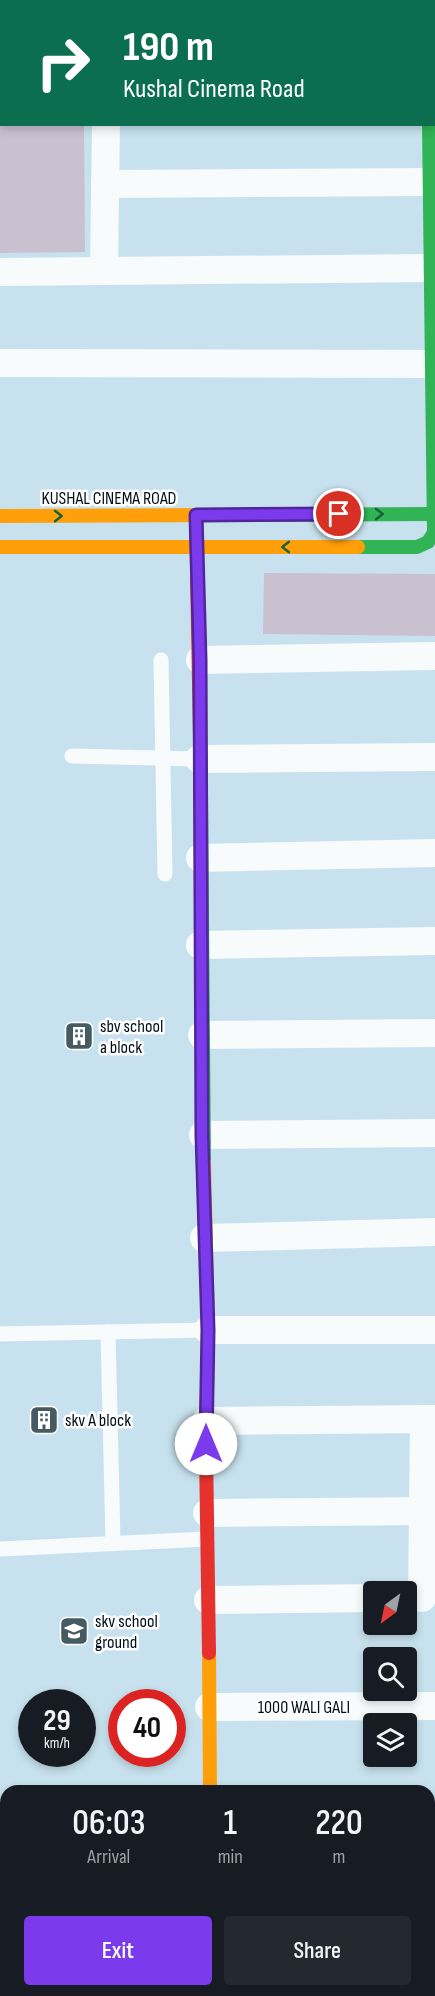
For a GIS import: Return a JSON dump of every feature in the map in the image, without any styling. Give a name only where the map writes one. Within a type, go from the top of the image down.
[{"type":"street","points":[[104,271],[106,126]]},
{"type":"street","points":[[0,547],[417,547],[428,542],[434,533],[435,514],[429,126]]},
{"type":"street","points":[[105,184],[430,182]]},
{"type":"street","points":[[0,272],[431,268]]},
{"type":"street","points":[[0,363],[432,364]]},
{"type":"street","name":"KUSHAL CINEMA ROAD","points":[[0,516],[435,514]]},
{"type":"street","points":[[196,515],[200,660],[202,1135],[208,1330],[206,1421],[210,1785]]},
{"type":"street","points":[[200,660],[435,656]]},
{"type":"street","points":[[199,759],[435,757]]},
{"type":"street","points":[[200,858],[435,853]]},
{"type":"street","points":[[200,945],[435,941]]},
{"type":"street","points":[[202,1035],[435,1033]]},
{"type":"street","points":[[202,1135],[435,1134]]},
{"type":"street","points":[[204,1238],[435,1233]]},
{"type":"street","points":[[208,1330],[435,1330]]},
{"type":"street","points":[[206,1421],[430,1419],[429,1511],[421,1598]]},
{"type":"street","points":[[207,1526],[429,1511]]},
{"type":"street","points":[[208,1600],[363,1598]]},
{"type":"street","name":"1000 WALI GALI","points":[[209,1707],[435,1706]]},
{"type":"lane","points":[[161,660],[165,874]]},
{"type":"lane","points":[[72,756],[199,759]]},
{"type":"lane","points":[[0,1334],[208,1330]]},
{"type":"lane","points":[[108,1332],[113,1542]]},
{"type":"lane","points":[[0,1549],[113,1542],[207,1526]]},
{"type":"shaded area","points":[[0,126],[84,126],[85,252],[0,253]]},
{"type":"shaded area","points":[[264,573],[435,574],[435,636],[263,634]]},
{"type":"traffic: fast","points":[[358,547],[417,547],[428,542],[434,533],[429,126]]},
{"type":"traffic: fast","points":[[229,515],[434,514]]},
{"type":"traffic: fast","points":[[201,794],[204,1162]]},
{"type":"traffic: slow","points":[[0,516],[229,515]]},
{"type":"traffic: slow","points":[[0,547],[358,547]]},
{"type":"traffic: slow","points":[[204,1162],[208,1330],[206,1450]]},
{"type":"traffic: slow","points":[[209,1653],[210,1785]]},
{"type":"traffic: jam","points":[[196,515],[201,794]]},
{"type":"traffic: jam","points":[[206,1450],[209,1653]]},
{"type":"place","name":"sbv school a block","points":[[79,1036]]},
{"type":"place","name":"skv A block","points":[[44,1420]]},
{"type":"place","name":"skv school ground","points":[[74,1631]]},
{"type":"route","points":[[206,1444],[208,1330],[202,1135],[200,660],[196,515],[339,514]]}]
